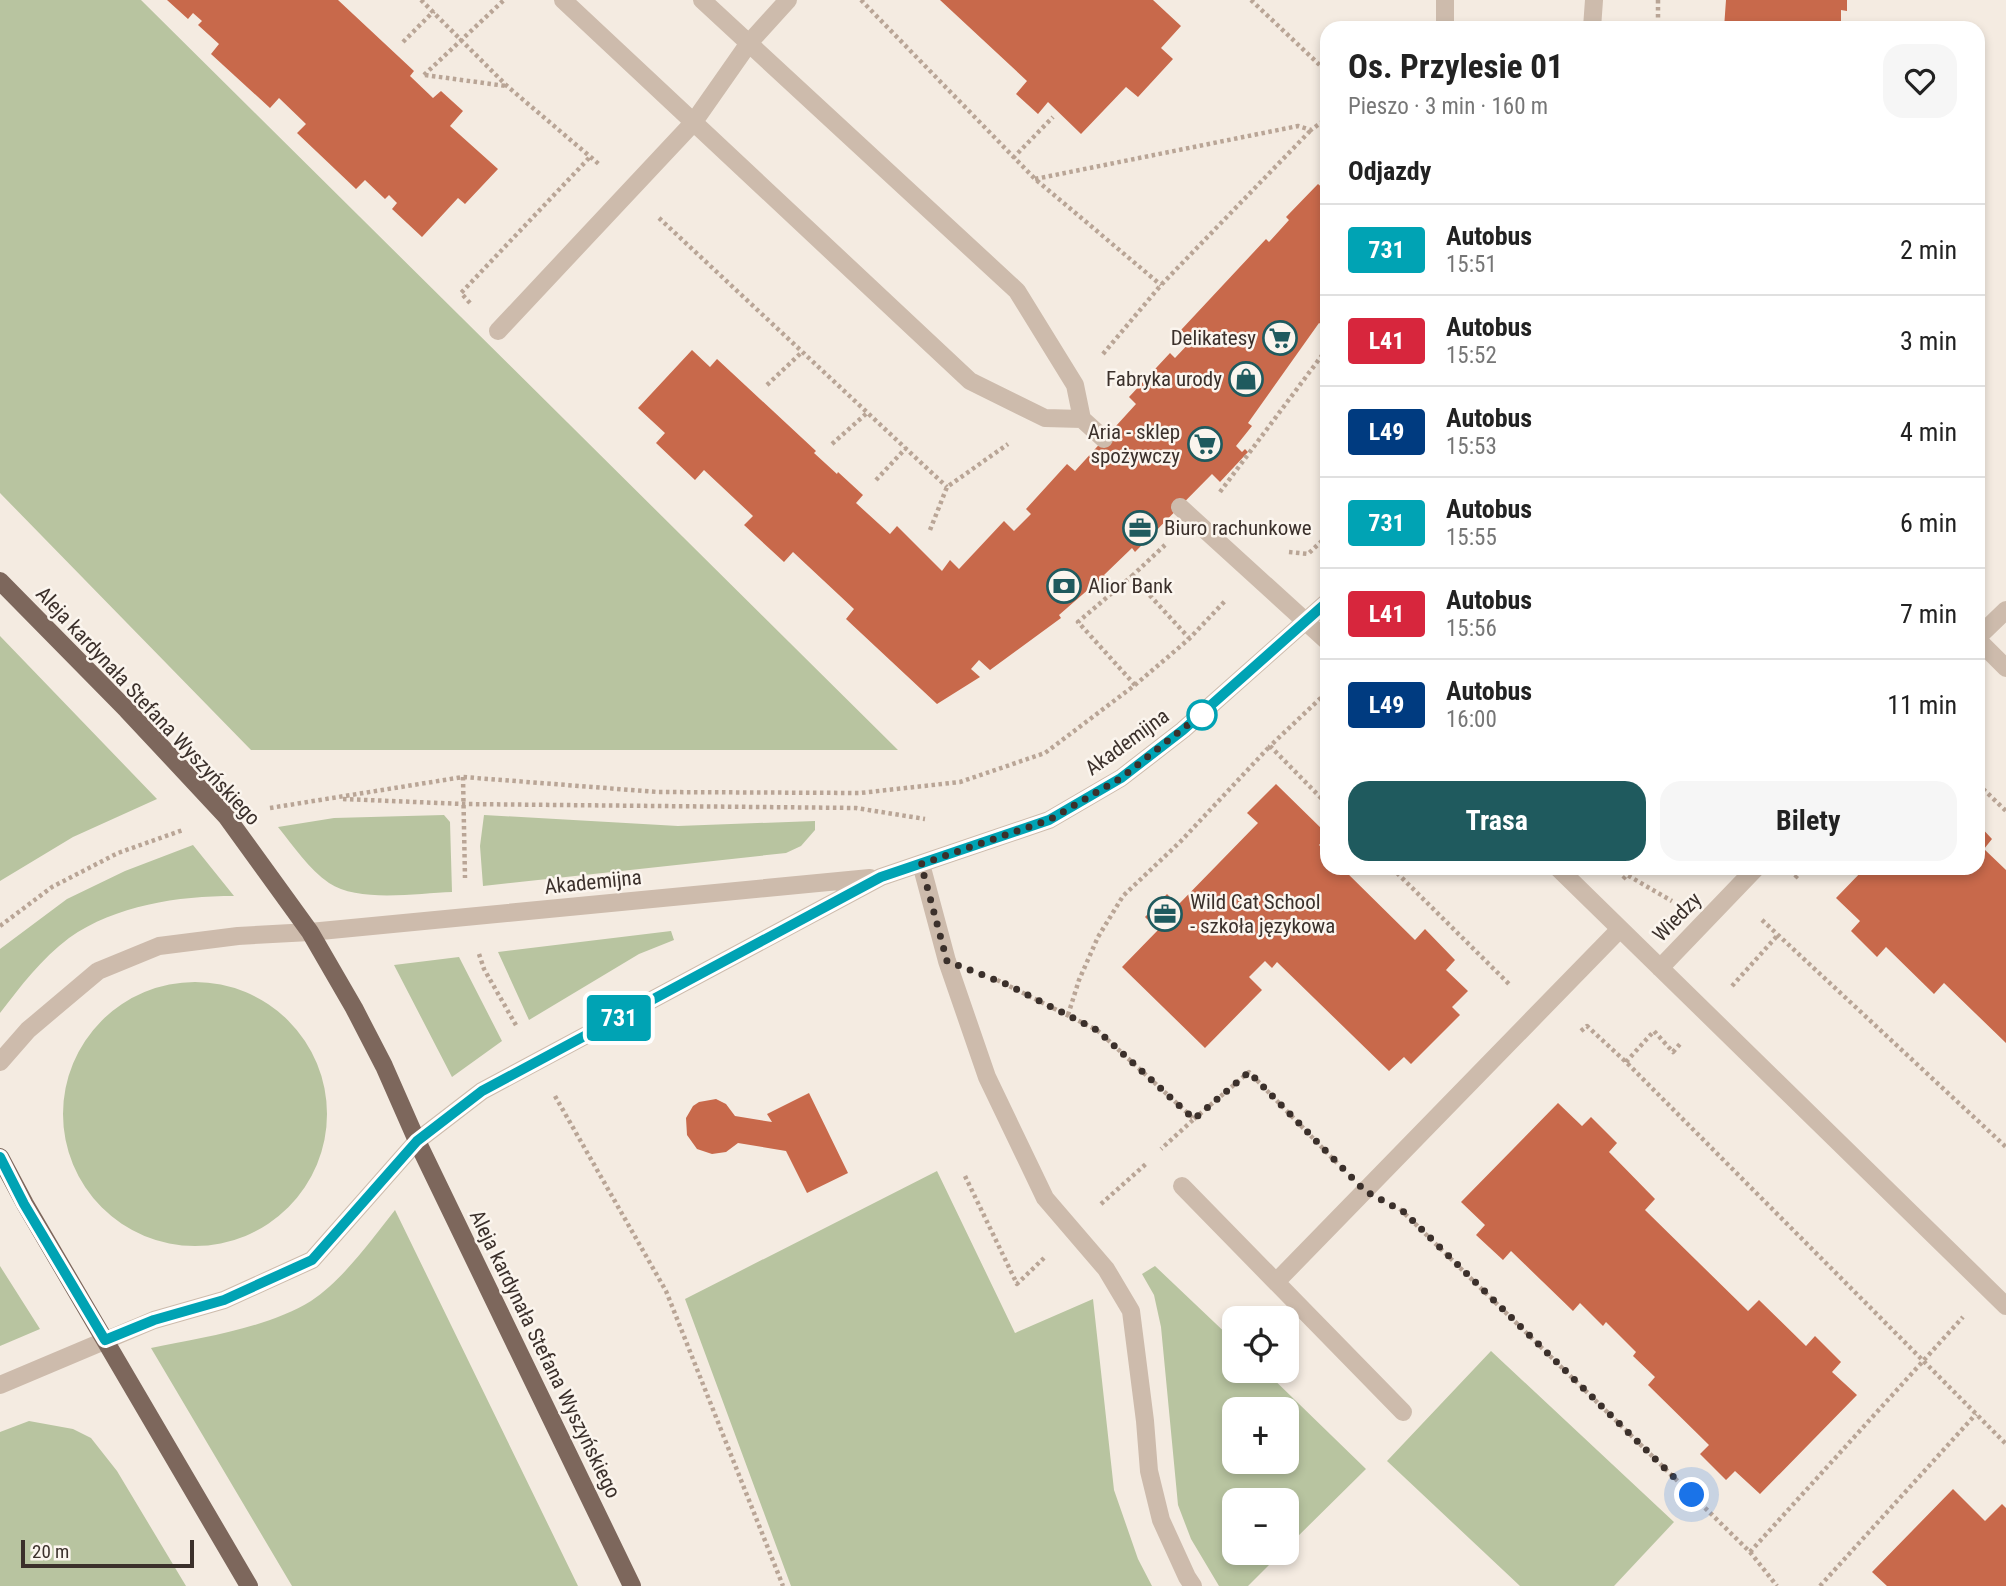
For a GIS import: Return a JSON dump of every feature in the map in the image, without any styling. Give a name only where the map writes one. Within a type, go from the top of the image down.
[{"type":"main road","name":"Aleja kardynała Stefana Wyszyńskiego","points":[[0,581],[127,710],[226,816],[310,932],[384,1066],[417,1141],[632,1586]]},
{"type":"main road","points":[[0,1157],[24,1204],[250,1586]]},
{"type":"street","points":[[563,0],[970,381],[1045,418],[1082,419]]},
{"type":"street","points":[[702,0],[1017,291],[1075,385],[1082,419],[1104,439]]},
{"type":"street","points":[[498,331],[693,123],[749,43],[788,0]]},
{"type":"street","points":[[1445,0],[1445,21]]},
{"type":"street","points":[[1592,21],[1594,0]]},
{"type":"street","points":[[1180,507],[1320,634]]},
{"type":"street","name":"Akademijna","points":[[0,1385],[154,1320],[224,1300],[312,1260],[417,1141],[482,1091],[881,877],[1049,820],[1121,778],[1183,730],[1320,609]]},
{"type":"street","points":[[1985,631],[2006,610]]},
{"type":"street","points":[[1985,646],[2006,668]]},
{"type":"street","points":[[921,864],[947,961],[987,1077],[1045,1198],[1106,1269],[1131,1311],[1149,1471],[1161,1520],[1193,1586]]},
{"type":"street","points":[[1565,875],[2006,1306]]},
{"type":"street","name":"Wiedzy","points":[[1660,968],[1749,875]]},
{"type":"street","name":"Akademijna","points":[[0,1062],[28,1031],[98,971],[159,946],[238,936],[310,932],[881,877]]},
{"type":"street","points":[[1276,1282],[1620,929]]},
{"type":"street","points":[[1182,1186],[1403,1412]]},
{"type":"path","points":[[421,0],[435,11],[507,86],[631,191],[947,486]]},
{"type":"path","points":[[504,0],[424,75],[507,86]]},
{"type":"path","points":[[861,0],[1035,179],[1161,285]]},
{"type":"path","points":[[1251,0],[1320,65]]},
{"type":"path","points":[[1658,0],[1658,21]]},
{"type":"path","points":[[403,42],[435,11]]},
{"type":"path","points":[[1013,158],[1054,117]]},
{"type":"path","points":[[1075,385],[1161,285],[1320,123]]},
{"type":"path","points":[[1035,179],[1298,125],[1311,130]]},
{"type":"path","points":[[498,331],[461,293],[590,156]]},
{"type":"path","points":[[767,385],[802,352]]},
{"type":"path","points":[[1216,496],[1320,358]]},
{"type":"path","points":[[832,444],[867,413]]},
{"type":"path","points":[[930,530],[947,486],[1045,418]]},
{"type":"path","points":[[876,480],[906,448]]},
{"type":"path","points":[[0,926],[52,887],[118,853],[226,816],[463,777],[657,792],[860,793],[960,782],[1045,753],[1135,685],[1189,639],[1273,550],[1308,554],[1320,543]]},
{"type":"path","points":[[1135,685],[1078,622],[1087,614],[1132,576],[1189,639]]},
{"type":"path","points":[[1068,1015],[1079,980],[1098,937],[1123,896],[1181,841],[1270,746],[1320,699]]},
{"type":"path","points":[[1270,746],[1320,797]]},
{"type":"path","points":[[1985,790],[2006,811]]},
{"type":"path","points":[[332,798],[463,804],[856,808],[933,820]]},
{"type":"path","points":[[1399,875],[1514,990]]},
{"type":"path","points":[[1733,892],[2006,1147]]},
{"type":"path","points":[[947,961],[1006,984],[1097,1030],[1194,1119]]},
{"type":"path","points":[[1577,1035],[1587,1026],[1626,1062],[2006,1444]]},
{"type":"path","points":[[536,1062],[666,1291],[783,1586]]},
{"type":"path","points":[[965,1176],[1017,1284],[1071,1231],[1249,1072],[1365,1191],[1404,1212],[1749,1552],[1777,1586]]},
{"type":"path","points":[[1749,1552],[1924,1361]]},
{"type":"path","points":[[1820,1586],[1976,1414]]},
{"type":"green space","points":[[0,0],[141,0],[898,750],[251,750],[0,493]]},
{"type":"green space","points":[[0,636],[157,799],[73,837],[0,881]]},
{"type":"green space","points":[[444,815],[450,822],[452,892],[372,895],[341,889],[315,871],[278,827],[334,818]]},
{"type":"green space","points":[[484,815],[678,826],[815,821],[815,830],[801,846],[786,853],[483,886],[480,846]]},
{"type":"green space","points":[[193,845],[234,896],[191,898],[148,905],[127,910],[87,927],[50,954],[0,1013],[0,949],[67,899],[125,871]]},
{"type":"green space","points":[[671,931],[674,940],[639,954],[529,1020],[498,952]]},
{"type":"green space","points":[[459,957],[502,1041],[452,1077],[394,965]]},
{"type":"green space","points":[[195,982],[221,985],[245,992],[279,1012],[297,1030],[317,1064],[324,1088],[327,1114],[324,1140],[317,1164],[297,1198],[279,1216],[245,1236],[221,1243],[195,1246],[169,1243],[145,1236],[111,1216],[93,1198],[73,1164],[66,1140],[63,1114],[66,1088],[73,1064],[93,1030],[111,1012],[145,992],[169,985]]},
{"type":"green space","points":[[937,1171],[1015,1333],[1093,1299],[1114,1490],[1138,1559],[1152,1586],[791,1586],[685,1299]]},
{"type":"green space","points":[[395,1210],[578,1586],[292,1586],[151,1348],[254,1325],[311,1301],[346,1271]]},
{"type":"green space","points":[[0,1266],[40,1329],[0,1346]]},
{"type":"green space","points":[[1155,1266],[1222,1330],[1222,1383],[1277,1383],[1292,1397],[1222,1397],[1222,1474],[1299,1474],[1299,1404],[1366,1469],[1299,1535],[1299,1488],[1222,1488],[1222,1565],[1269,1565],[1248,1586],[1219,1586],[1191,1539],[1178,1505],[1161,1327],[1154,1295],[1142,1274]]},
{"type":"green space","points":[[1491,1351],[1674,1522],[1614,1586],[1520,1586],[1387,1461]]},
{"type":"green space","points":[[29,1421],[73,1429],[91,1438],[117,1471],[186,1586],[0,1586],[0,1432]]},
{"type":"building","points":[[167,0],[338,0],[414,71],[410,76],[433,98],[441,91],[463,111],[450,126],[498,169],[465,204],[458,198],[422,237],[392,209],[397,203],[389,195],[385,199],[365,180],[356,189],[297,133],[306,124],[279,98],[270,108],[211,54],[219,44],[198,25],[202,21],[193,13],[188,19]]},
{"type":"building","points":[[940,0],[1153,0],[1181,26],[1161,48],[1173,59],[1138,97],[1126,87],[1081,134],[1048,102],[1038,114],[1016,94],[1027,81]]},
{"type":"building","points":[[1726,0],[1847,0],[1847,11],[1841,10],[1841,21],[1724,21]]},
{"type":"building","points":[[1318,184],[1320,186],[1320,324],[1248,423],[1252,426],[1236,446],[1242,452],[1245,449],[1248,452],[1220,482],[1212,474],[1135,552],[1132,548],[1104,575],[1107,579],[1101,584],[1098,581],[1059,615],[1061,618],[990,670],[979,660],[971,669],[980,677],[937,704],[846,619],[854,609],[793,552],[784,562],[744,525],[753,516],[704,470],[695,480],[656,443],[665,433],[638,408],[692,350],[710,367],[717,359],[816,451],[814,453],[863,495],[856,503],[890,534],[897,526],[942,571],[950,560],[959,569],[1004,521],[1014,531],[1031,514],[1026,509],[1067,464],[1075,471],[1136,404],[1129,397],[1170,353],[1175,358],[1192,340],[1181,330],[1266,239],[1269,242],[1289,220],[1286,217]]},
{"type":"building","points":[[1276,784],[1320,827],[1320,875],[1349,875],[1415,940],[1425,929],[1455,960],[1446,970],[1468,991],[1452,1007],[1460,1015],[1411,1064],[1404,1057],[1389,1071],[1277,962],[1272,968],[1265,961],[1249,977],[1262,990],[1205,1048],[1122,967],[1158,930],[1145,917],[1167,894],[1178,905],[1258,823],[1247,813]]},
{"type":"building","points":[[1985,832],[1992,839],[1985,848]]},
{"type":"building","points":[[1985,850],[2006,870],[2006,1043],[1944,983],[1934,994],[1886,947],[1877,957],[1851,931],[1860,921],[1836,898],[1858,875],[1985,875]]},
{"type":"building","points":[[809,1093],[848,1173],[807,1193],[786,1151],[738,1143],[726,1152],[712,1154],[697,1149],[687,1135],[686,1118],[693,1106],[699,1102],[716,1099],[726,1104],[735,1116],[772,1122],[767,1114]]},
{"type":"building","points":[[1558,1103],[1582,1126],[1591,1117],[1617,1143],[1609,1152],[1655,1199],[1645,1210],[1748,1311],[1759,1300],[1806,1346],[1815,1336],[1841,1362],[1832,1372],[1857,1395],[1760,1494],[1735,1471],[1726,1480],[1700,1454],[1709,1445],[1648,1385],[1655,1377],[1633,1356],[1636,1352],[1606,1322],[1603,1326],[1580,1303],[1573,1311],[1511,1251],[1503,1260],[1476,1235],[1485,1225],[1461,1202]]},
{"type":"building","points":[[1953,1489],[1985,1521],[2002,1504],[2006,1508],[2006,1586],[1887,1586],[1872,1572]]},
{"type":"bus line","name":"731","points":[[0,1157],[24,1204],[105,1340],[154,1320],[224,1300],[312,1260],[417,1141],[482,1091],[881,877],[1049,820],[1121,778],[1183,730],[1320,609]]},
{"type":"place","name":"Delikatesy","points":[[1280,338]]},
{"type":"place","name":"Fabryka urody","points":[[1246,379]]},
{"type":"place","name":"Aria - sklep spożywczy","points":[[1205,444]]},
{"type":"place","name":"Biuro rachunkowe","points":[[1140,528]]},
{"type":"place","name":"Alior Bank","points":[[1064,586]]},
{"type":"place","name":"Wild Cat School - szkoła językowa","points":[[1165,914]]},
{"type":"route","points":[[1202,715],[1204,712],[1121,778],[1049,820],[921,864],[947,961],[1006,984],[1097,1030],[1194,1119],[1249,1072],[1365,1191],[1404,1212],[1692,1495]]}]
